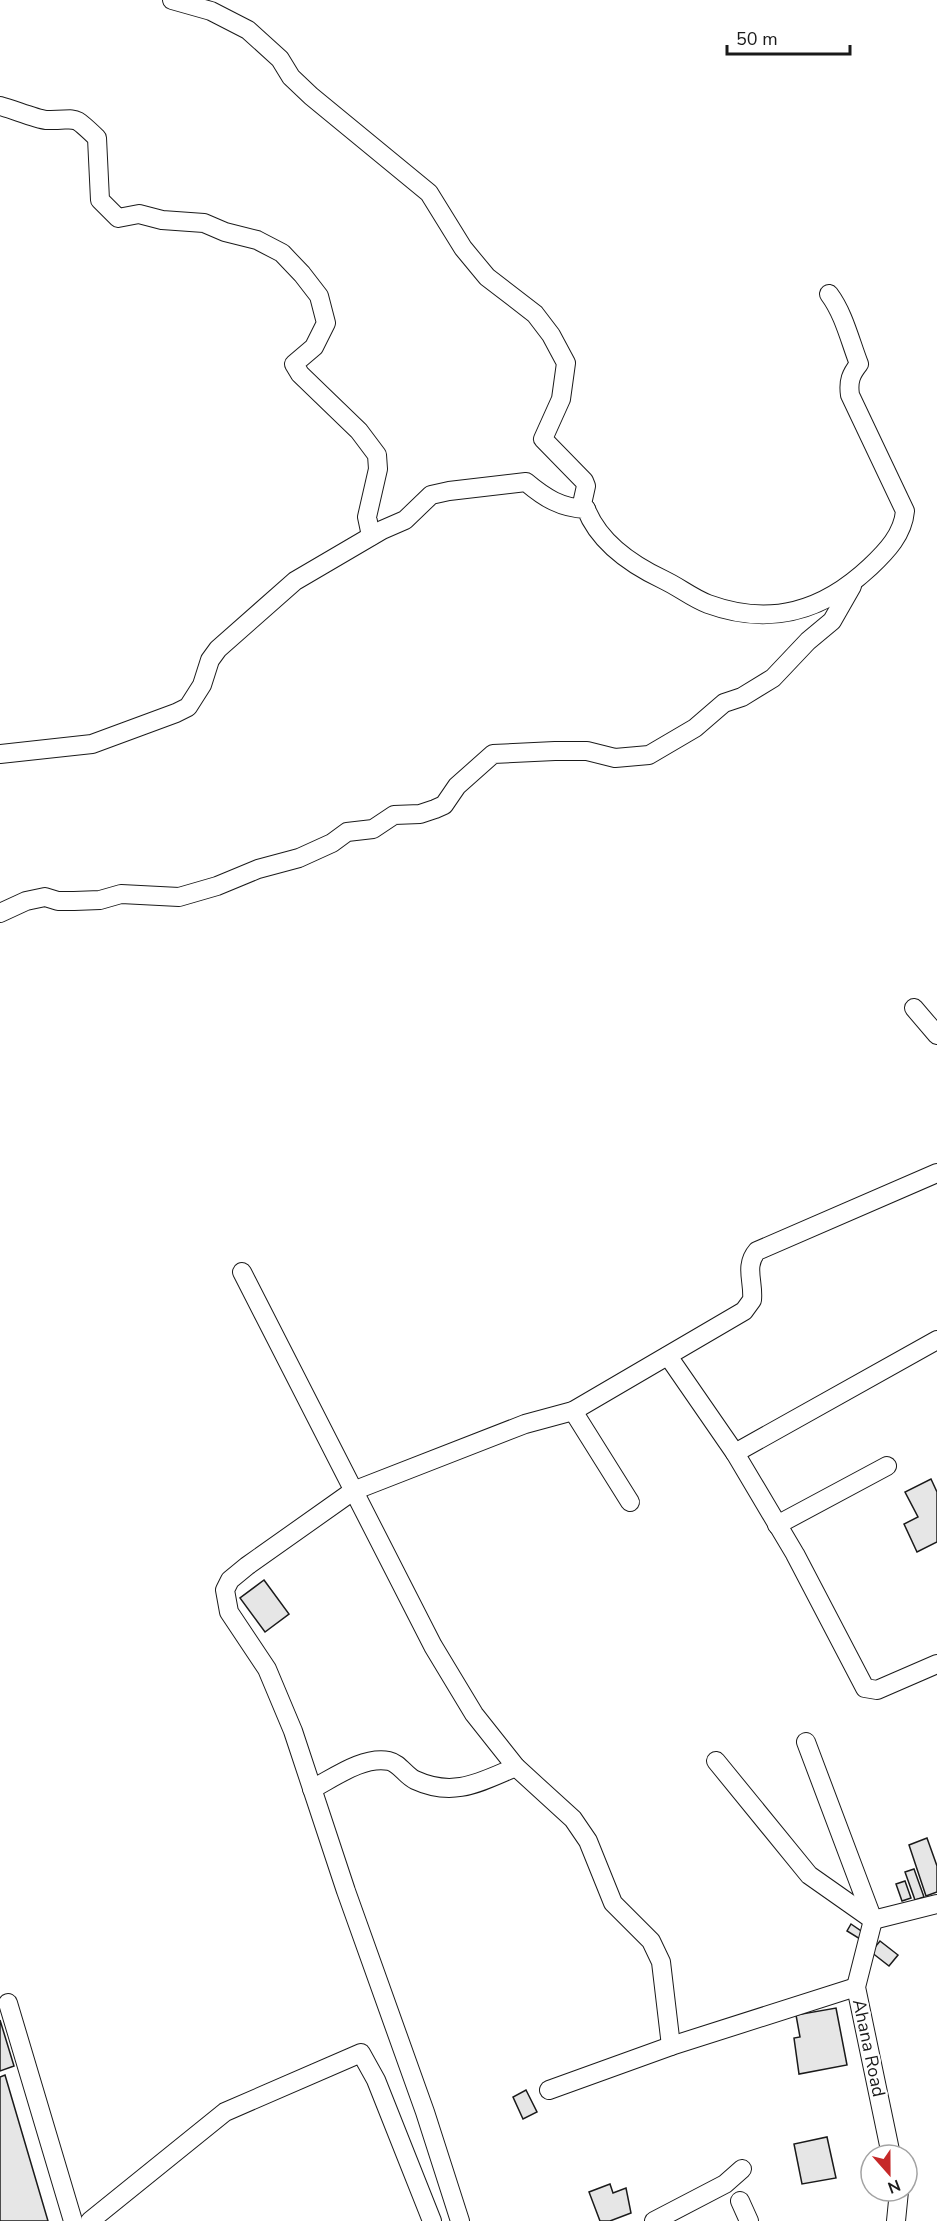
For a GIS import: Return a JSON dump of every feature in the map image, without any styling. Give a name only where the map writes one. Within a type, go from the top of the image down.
[{"type":"street","points":[[172,0],[211,11],[248,30],[280,59],[291,77],[311,96],[429,193],[463,248],[487,277],[535,314],[563,354],[566,363],[561,399],[543,439],[584,481],[586,486],[582,504],[592,525],[640,568],[708,604],[741,614],[787,614],[837,594],[854,582],[897,536],[904,524],[905,511],[850,395],[848,384],[859,364],[854,346],[848,339],[841,310],[829,294]]},
{"type":"street","points":[[0,106],[45,120],[63,117],[78,120],[97,138],[100,201],[118,218],[139,214],[162,220],[204,223],[282,253],[302,274],[319,296],[326,323],[314,347],[294,364],[300,374],[360,431],[377,455],[378,468],[367,517],[371,536]]},
{"type":"street","points":[[0,754],[92,744],[137,730],[188,707],[202,685],[210,660],[233,634],[295,580],[371,536],[405,520],[431,495],[526,482],[551,502],[586,509]]},
{"type":"street","points":[[0,912],[26,901],[45,897],[74,901],[100,900],[121,894],[179,897],[216,886],[258,869],[299,858],[332,843],[347,832],[372,829],[394,815],[428,813],[444,806],[456,786],[493,754],[587,751],[615,759],[649,755],[694,728],[724,703],[742,697],[773,678],[808,641],[832,621],[854,582]]},
{"type":"street","points":[[914,1008],[937,1035]]},
{"type":"street","points":[[459,2221],[425,2112],[346,1891],[293,1731],[267,1669],[229,1612],[225,1590],[230,1580],[248,1566],[353,1491],[525,1424],[573,1411],[744,1311],[752,1300],[750,1259],[757,1251],[937,1173]]},
{"type":"street","points":[[242,1272],[433,1646],[474,1714],[516,1767],[573,1819],[588,1841],[613,1903],[658,1951],[670,2046]]},
{"type":"street","points":[[735,1453],[936,1342]]},
{"type":"street","points":[[668,1356],[735,1453],[866,1688],[877,1690],[937,1664]]},
{"type":"street","points":[[573,1411],[630,1502]]},
{"type":"street","points":[[777,1525],[887,1466]]},
{"type":"street","points":[[806,1742],[873,1920]]},
{"type":"street","points":[[312,1789],[368,1761],[391,1761],[414,1779],[448,1790],[472,1785],[516,1767]]},
{"type":"street","points":[[716,1761],[809,1875],[873,1920],[937,1904]]},
{"type":"street","name":"Ahana Road","points":[[873,1920],[856,1987],[888,2143]]},
{"type":"street","points":[[549,2090],[670,2046],[856,1987]]},
{"type":"street","points":[[8,2003],[73,2221]]},
{"type":"street","points":[[90,2221],[225,2112],[361,2053],[376,2080],[432,2221]]},
{"type":"street","points":[[654,2221],[725,2184],[742,2169]]},
{"type":"street","points":[[740,2201],[749,2221]]},
{"type":"street","points":[[896,2221],[898,2203]]},
{"type":"building","points":[[931,1479],[937,1492],[937,1542],[917,1552],[904,1524],[918,1517],[905,1492]]},
{"type":"building","points":[[264,1580],[289,1614],[265,1632],[240,1598]]},
{"type":"building","points":[[927,1838],[937,1866],[937,1892],[926,1896],[909,1845]]},
{"type":"building","points":[[914,1869],[924,1897],[915,1900],[905,1872]]},
{"type":"building","points":[[905,1881],[911,1898],[902,1901],[896,1884]]},
{"type":"building","points":[[851,1924],[864,1933],[860,1939],[847,1931]]},
{"type":"building","points":[[880,1941],[898,1955],[889,1966],[871,1952]]},
{"type":"building","points":[[836,2008],[847,2065],[799,2074],[794,2038],[800,2037],[796,2015]]},
{"type":"building","points":[[0,2020],[14,2066],[0,2071]]},
{"type":"building","points":[[5,2075],[48,2221],[0,2221],[0,2077]]},
{"type":"building","points":[[526,2090],[537,2112],[523,2119],[513,2097]]},
{"type":"building","points":[[827,2137],[836,2178],[802,2184],[794,2144]]},
{"type":"building","points":[[610,2184],[613,2193],[626,2188],[631,2213],[610,2221],[600,2221],[589,2192]]}]
